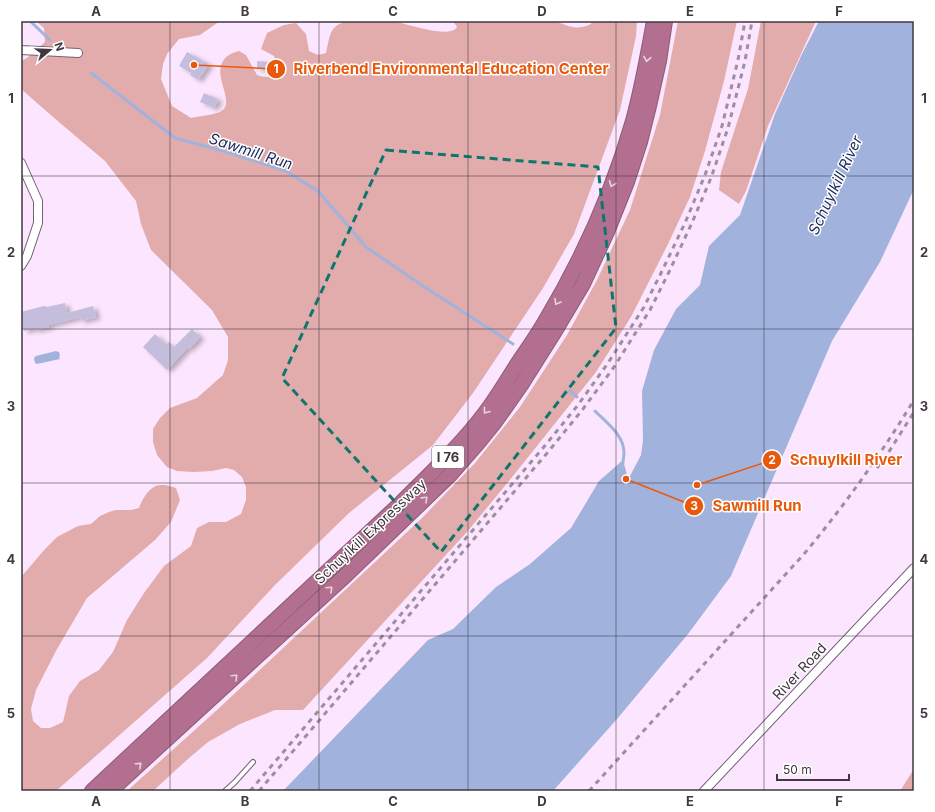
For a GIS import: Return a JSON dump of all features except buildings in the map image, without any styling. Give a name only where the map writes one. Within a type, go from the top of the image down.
[{"type":"highway","name":"Schuylkill Expressway","points":[[92,791],[446,460],[498,395],[546,321],[568,281],[585,247],[612,184],[633,121],[645,71],[654,21]]},
{"type":"highway","name":"Schuylkill Expressway","points":[[110,791],[357,564],[450,475],[495,422],[521,385],[583,284],[607,232],[627,182],[640,142],[659,61],[665,21]]},
{"type":"street","points":[[21,50],[78,53]]},
{"type":"street","points":[[21,163],[38,201],[38,223],[27,256],[21,266]]},
{"type":"street","name":"River Road","points":[[704,791],[914,568]]},
{"type":"lane","points":[[225,791],[253,762]]},
{"type":"highlighted area","points":[[386,150],[598,167],[616,328],[441,552],[282,378]]},
{"type":"shaded area","points":[[36,21],[220,21],[200,35],[179,39],[167,54],[163,64],[161,79],[172,106],[191,118],[213,114],[224,109],[226,99],[220,69],[227,56],[239,51],[246,55],[257,75],[268,77],[274,74],[276,71],[276,62],[274,56],[261,49],[267,33],[284,25],[296,23],[306,34],[309,51],[318,55],[326,53],[332,30],[339,24],[349,21],[390,21],[445,32],[452,31],[457,27],[453,21],[549,21],[579,27],[591,24],[592,21],[637,21],[636,36],[620,110],[574,234],[543,288],[473,393],[433,445],[349,513],[275,585],[207,658],[56,791],[21,791],[21,577],[57,537],[78,526],[91,524],[100,516],[109,512],[139,508],[148,492],[158,485],[176,488],[180,500],[171,522],[155,540],[87,598],[57,649],[36,690],[31,709],[33,721],[41,728],[50,728],[63,722],[69,696],[80,681],[99,670],[113,652],[127,620],[144,593],[164,566],[191,546],[197,528],[209,522],[226,522],[241,514],[246,500],[246,487],[242,477],[234,470],[226,468],[212,471],[177,471],[167,467],[157,455],[153,442],[153,429],[160,418],[170,408],[197,398],[223,375],[228,360],[228,337],[212,310],[151,250],[141,224],[136,201],[105,161],[21,89],[21,61],[27,58],[45,42],[44,28]]},
{"type":"shaded area","points":[[678,21],[737,21],[724,81],[705,151],[690,197],[631,317],[596,372],[467,532],[303,710],[275,710],[240,724],[208,742],[153,791],[127,791],[217,710],[421,519],[475,463],[520,407],[567,335],[597,280],[630,210],[660,115]]},
{"type":"shaded area","points":[[761,21],[816,21],[768,126],[746,191],[739,204],[719,190],[721,172],[748,89]]},
{"type":"shaded area","points":[[914,769],[914,791],[900,791]]},
{"type":"water","points":[[819,21],[914,21],[914,189],[880,262],[832,341],[731,576],[688,634],[617,719],[553,791],[283,791],[428,640],[453,629],[496,587],[530,564],[571,528],[599,481],[623,460],[627,475],[630,476],[641,455],[643,440],[642,391],[654,350],[676,309],[700,285],[709,246],[740,215],[775,114],[801,56]]},
{"type":"water","points":[[56,351],[59,352],[60,359],[37,364],[35,363],[34,358],[36,356]]},
{"type":"waterway","name":"Sawmill Run","points":[[30,21],[50,40]]},
{"type":"waterway","name":"Sawmill Run","points":[[91,73],[175,138],[230,153],[286,171],[319,192],[366,247],[513,344]]},
{"type":"waterway","name":"Sawmill Run","points":[[569,390],[577,397]]},
{"type":"waterway","name":"Sawmill Run","points":[[595,411],[618,435],[623,447],[623,463]]},
{"type":"railway","points":[[250,791],[543,448],[578,405],[608,363],[644,307],[685,223],[705,175],[722,126],[738,60],[745,21]]},
{"type":"railway","points":[[259,791],[548,452],[583,409],[614,367],[650,310],[691,225],[711,178],[728,128],[745,61],[752,21]]},
{"type":"railway","points":[[589,791],[804,554],[862,479],[914,400]]},
{"type":"railway","points":[[877,468],[914,412]]},
{"type":"place","name":"Riverbend Environmental Education Center","points":[[194,65]]},
{"type":"place","name":"Sawmill Run","points":[[626,479]]},
{"type":"place","name":"Schuylkill River","points":[[697,485]]}]
